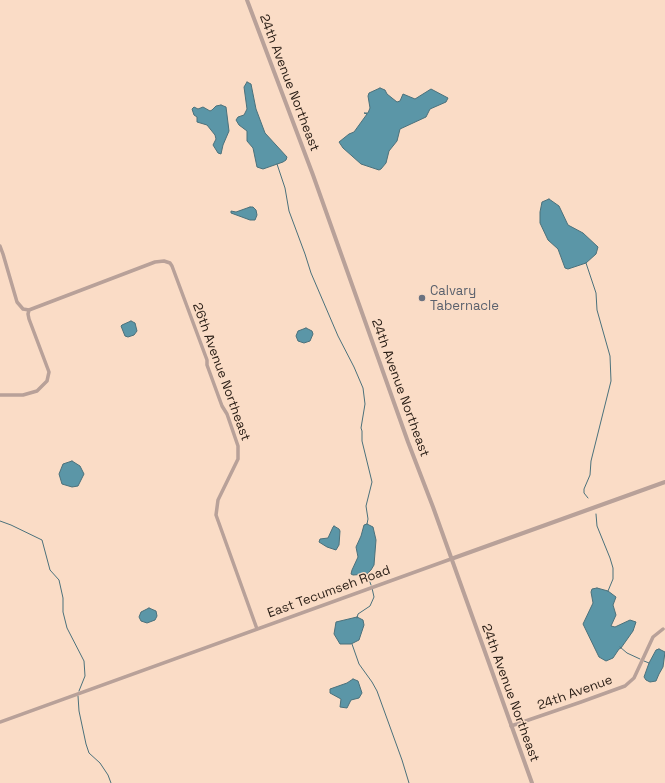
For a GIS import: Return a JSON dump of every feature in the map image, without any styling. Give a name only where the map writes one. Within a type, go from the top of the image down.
[{"type":"street","name":"24th Avenue Northeast","points":[[247,0],[310,168],[532,783]]},
{"type":"street","points":[[0,246],[4,254],[17,302],[23,309],[29,310],[29,319],[48,368],[47,381],[37,391],[30,394],[0,395]]},
{"type":"street","name":"26th Avenue Northeast","points":[[29,310],[156,262],[167,262],[172,266],[207,360],[207,364],[222,406],[227,414],[238,446],[238,459],[218,500],[216,515],[257,629]]},
{"type":"street","name":"East Tecumseh Road","points":[[0,722],[665,482]]},
{"type":"street","name":"24th Avenue","points":[[511,726],[625,686],[631,681],[636,673],[653,637],[663,629]]},
{"type":"water","points":[[247,82],[251,84],[256,109],[265,133],[287,157],[283,162],[263,169],[257,167],[253,148],[247,141],[247,131],[239,125],[236,120],[238,117],[244,115],[247,109],[244,87]]},
{"type":"water","points":[[380,88],[385,90],[387,94],[397,102],[400,101],[403,94],[415,99],[431,89],[448,98],[446,102],[430,109],[426,117],[400,129],[397,141],[389,151],[386,163],[379,170],[361,164],[343,148],[339,142],[354,132],[367,114],[364,113],[368,113],[370,108],[369,93]]},
{"type":"water","points":[[221,105],[226,107],[229,131],[221,154],[218,153],[213,145],[216,139],[215,135],[207,125],[197,122],[197,117],[194,115],[192,109],[194,107],[198,109],[203,107],[210,111],[216,106]]},
{"type":"water","points":[[549,199],[559,206],[568,225],[583,233],[598,247],[596,254],[586,263],[568,269],[565,268],[558,249],[548,240],[540,223],[540,212],[542,202]]},
{"type":"water","points":[[253,207],[256,210],[257,215],[255,220],[250,220],[231,213],[231,211],[236,212]]},
{"type":"water","points":[[131,321],[135,323],[137,331],[134,335],[128,337],[125,336],[121,326]]},
{"type":"water","points":[[306,328],[312,331],[313,334],[310,341],[304,343],[298,341],[296,336],[298,331]]},
{"type":"water","points":[[72,461],[80,466],[84,474],[78,486],[72,487],[62,484],[59,474],[63,464]]},
{"type":"water","points":[[367,524],[373,527],[376,540],[374,565],[367,574],[353,575],[351,574],[352,570],[358,557],[356,547],[364,525]]},
{"type":"water","points":[[334,526],[340,531],[339,545],[336,550],[319,542],[320,539],[328,538]]},
{"type":"water","points":[[597,588],[608,591],[616,597],[613,605],[616,615],[611,626],[615,627],[630,620],[636,622],[633,631],[621,648],[613,658],[606,661],[599,657],[583,624],[593,603],[591,592],[592,589]]},
{"type":"water","points":[[149,608],[156,611],[157,616],[155,620],[147,623],[141,621],[139,617],[141,612]]},
{"type":"water","points":[[357,617],[363,620],[364,625],[359,640],[351,644],[340,644],[334,634],[336,622]]},
{"type":"water","points":[[659,649],[665,652],[663,667],[656,681],[650,682],[644,677],[649,663],[656,650]]},
{"type":"water","points":[[353,679],[358,681],[362,693],[359,698],[351,700],[347,708],[340,707],[341,699],[330,693],[330,689],[347,683]]},
{"type":"waterway","points":[[277,164],[285,188],[289,211],[311,273],[338,336],[363,388],[365,404],[361,428],[362,441],[372,482],[366,506],[368,519],[367,524]]},
{"type":"waterway","points":[[586,263],[596,293],[597,310],[610,356],[611,381],[591,461],[590,475],[584,489],[584,493],[588,498]]},
{"type":"waterway","points":[[596,514],[597,526],[613,568],[613,579],[608,591]]},
{"type":"waterway","points":[[0,521],[42,540],[50,570],[59,580],[63,598],[63,612],[67,628],[84,661],[85,676],[79,691]]},
{"type":"waterway","points":[[367,574],[371,585]]},
{"type":"waterway","points":[[357,618],[358,614],[370,606],[374,597],[372,588]]},
{"type":"waterway","points":[[352,644],[359,664],[377,691],[409,783]]},
{"type":"waterway","points":[[620,647],[627,653],[640,659]]},
{"type":"waterway","points":[[644,661],[649,663]]},
{"type":"waterway","points":[[78,696],[79,711],[89,753],[100,763],[108,775],[111,783]]},
{"type":"place","name":"Calvary Tabernacle","points":[[422,298]]}]
